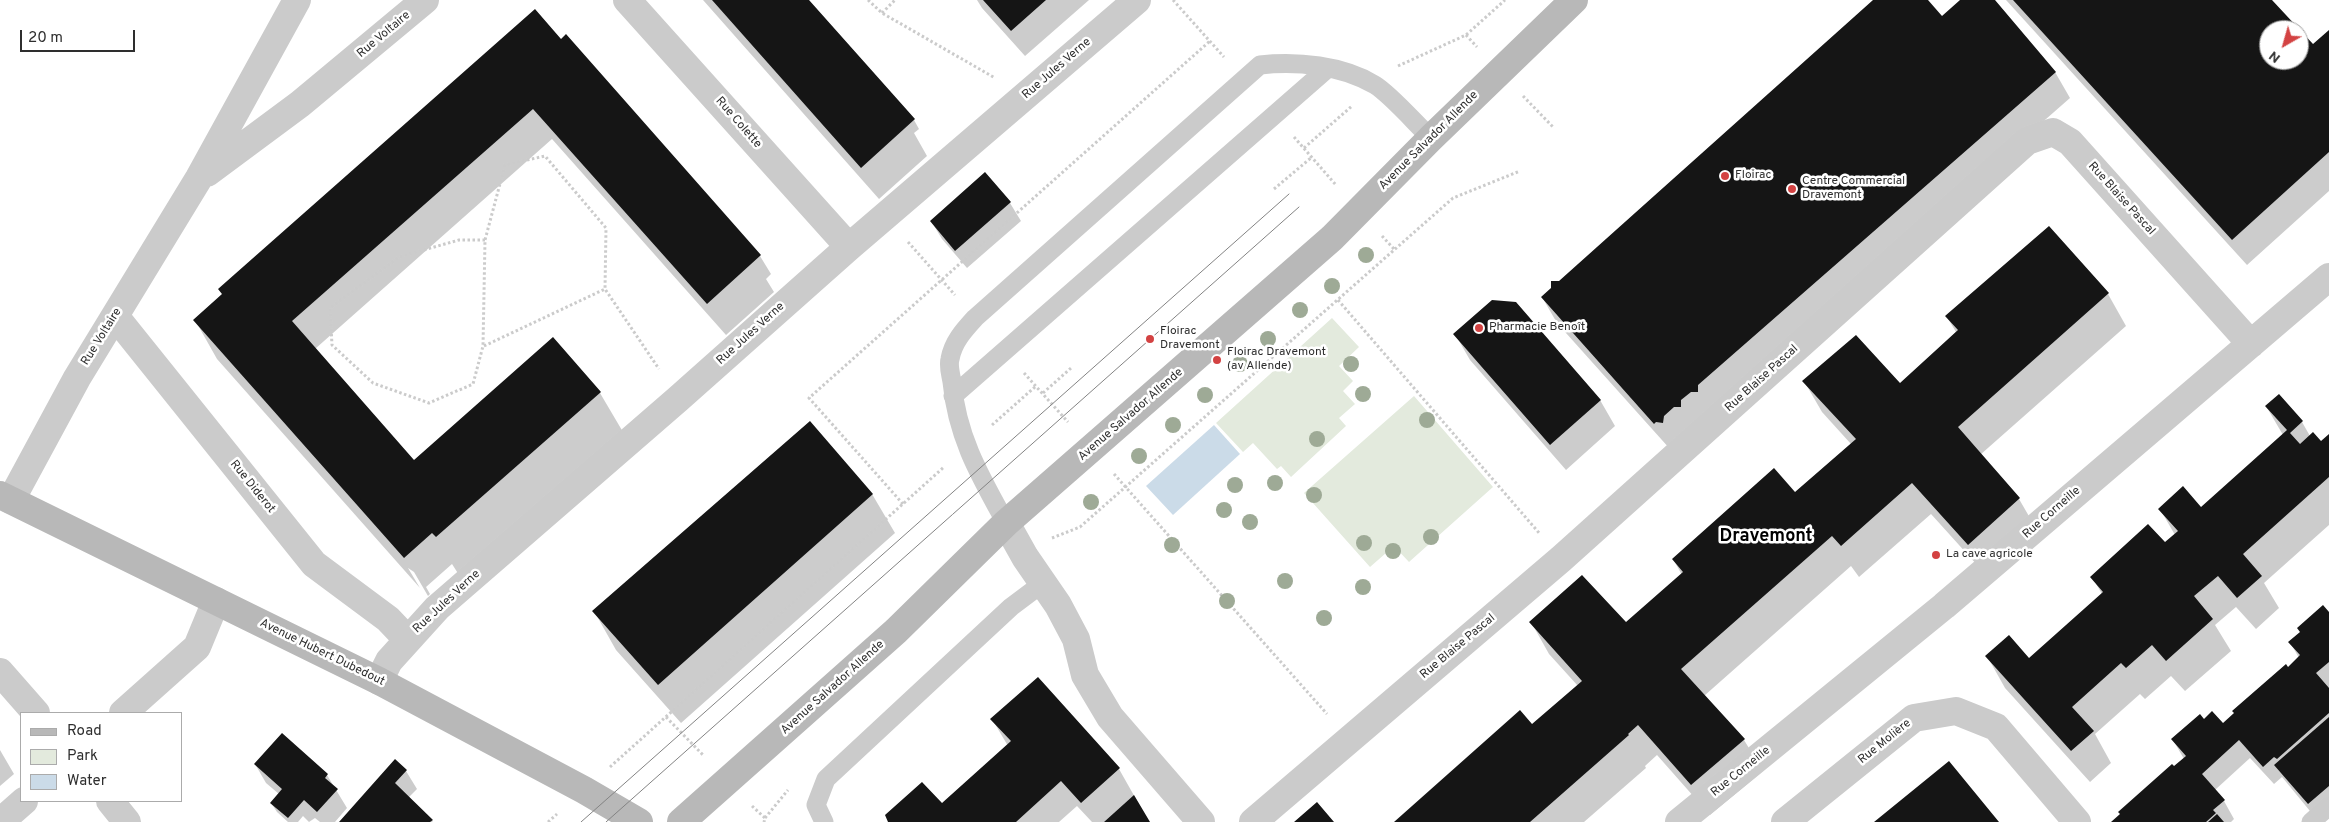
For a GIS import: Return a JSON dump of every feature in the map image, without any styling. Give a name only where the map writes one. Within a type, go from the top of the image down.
[{"type":"street","name":"Rue Voltaire","points":[[6,497],[199,178],[297,0]]},
{"type":"street","name":"Rue Voltaire","points":[[199,178],[300,104],[425,0]]},
{"type":"street","name":"Rue Colette","points":[[627,0],[848,246]]},
{"type":"street","name":"Rue Jules Verne","points":[[379,681],[389,661],[437,608],[678,399],[848,246],[1137,0]]},
{"type":"street","name":"Avenue Salvador Allende","points":[[681,822],[896,631],[1006,523],[1332,238],[1431,138],[1574,0]]},
{"type":"street","name":"Rue Blaise Pascal","points":[[1253,822],[1561,559],[2027,141],[2052,132],[2070,142],[2251,344]]},
{"type":"street","name":"Rue Corneille","points":[[1680,822],[1944,606],[2329,277]]},
{"type":"street","name":"Rue Diderot","points":[[115,316],[314,564],[388,619],[407,639]]},
{"type":"street","name":"Avenue Hubert Dubedout","points":[[6,497],[379,681],[584,790],[639,822]]},
{"type":"street","points":[[1006,523],[1025,557],[1058,605],[1076,639],[1085,675],[1110,716],[1201,822]]},
{"type":"street","points":[[124,712],[197,647],[216,601]]},
{"type":"street","points":[[0,672],[35,712]]},
{"type":"street","name":"Rue Molière","points":[[1785,822],[1914,718],[1956,711],[1996,727],[2077,822]]},
{"type":"street","points":[[0,822],[23,802]]},
{"type":"street","points":[[111,802],[128,822]]},
{"type":"lane","points":[[1006,523],[966,447],[960,431],[953,396],[949,360],[960,334],[1260,65],[1278,63],[1328,68],[1349,74],[1376,86],[1431,138]]},
{"type":"lane","points":[[953,396],[1328,68]]},
{"type":"lane","points":[[824,822],[816,805],[826,779],[1011,607],[1043,583]]},
{"type":"lane","points":[[2311,822],[2329,806]]},
{"type":"path","points":[[868,0],[882,12],[1003,83],[1019,102]]},
{"type":"path","points":[[882,12],[895,0]]},
{"type":"path","points":[[1173,0],[1230,64]]},
{"type":"path","points":[[1466,35],[1505,0]]},
{"type":"path","points":[[903,504],[810,398],[1210,41]]},
{"type":"path","points":[[1293,136],[1341,190]]},
{"type":"path","points":[[485,240],[459,240],[398,257],[330,308],[332,345],[373,382],[429,403],[472,384],[484,346],[485,240],[505,164],[545,156],[606,228],[605,289],[678,399]]},
{"type":"path","points":[[1274,189],[1312,157]]},
{"type":"path","points":[[1025,557],[1041,542],[1080,527],[1453,198],[1520,172]]},
{"type":"path","points":[[484,346],[605,289]]},
{"type":"path","points":[[1338,300],[1561,559]]},
{"type":"path","points":[[1043,394],[1071,368]]},
{"type":"path","points":[[548,822],[1036,386]]},
{"type":"green space","points":[[1332,318],[1359,347],[1339,366],[1353,381],[1343,391],[1355,404],[1339,418],[1346,426],[1291,477],[1281,466],[1277,469],[1253,443],[1243,452],[1216,423]]},
{"type":"green space","points":[[1414,396],[1493,487],[1409,562],[1394,546],[1370,567],[1304,493]]},
{"type":"water","points":[[1214,425],[1240,454],[1173,515],[1146,486]]},
{"type":"building","points":[[712,0],[809,0],[915,119],[861,168]]},
{"type":"building","points":[[983,0],[1046,0],[1011,31]]},
{"type":"building","name":"Centre Commercial Dravemont","points":[[1873,0],[1928,0],[1942,16],[1960,0],[1995,0],[2056,72],[1698,385],[1698,392],[1691,392],[1681,400],[1681,407],[1674,407],[1664,416],[1663,423],[1656,422],[1654,424],[1541,297],[1551,288],[1551,281],[1559,281]]},
{"type":"building","points":[[2013,0],[2272,0],[2291,20],[2259,20],[2259,70],[2309,70],[2309,40],[2313,44],[2329,30],[2329,152],[2232,240]]},
{"type":"building","points":[[535,9],[561,39],[566,34],[761,255],[707,304],[533,109],[292,321],[414,460],[553,337],[601,392],[436,537],[432,533],[404,558],[193,320],[222,294],[218,289]]},
{"type":"building","points":[[985,172],[1011,202],[955,251],[930,221]]},
{"type":"building","points":[[2049,226],[2109,293],[1958,427],[2020,498],[1968,545],[1912,483],[1841,546],[1832,536],[1681,669],[1745,739],[1691,785],[1638,725],[1530,822],[1394,822],[1520,710],[1532,724],[1582,681],[1529,622],[1582,575],[1626,622],[1683,572],[1672,559],[1774,468],[1795,492],[1856,439],[1802,381],[1856,335],[1900,383],[1958,330],[1945,316]]},
{"type":"building","points":[[1492,300],[1516,302],[1601,400],[1550,445],[1453,334]]},
{"type":"building","points":[[2279,394],[2303,421],[2290,433],[2300,444],[2313,432],[2321,441],[2329,434],[2329,477],[2243,554],[2262,576],[2237,598],[2218,576],[2194,596],[2213,619],[2166,661],[2152,645],[2126,668],[2121,663],[2072,707],[2094,731],[2071,751],[1985,656],[2009,635],[2029,658],[2103,592],[2090,577],[2148,524],[2165,542],[2178,531],[2158,509],[2183,486],[2201,507],[2287,430],[2265,406]]},
{"type":"building","points":[[810,421],[873,494],[658,685],[592,611]]},
{"type":"building","points":[[2323,605],[2329,612],[2329,662],[2316,673],[2329,688],[2329,713],[2277,759],[2274,757],[2263,767],[2239,740],[2202,774],[2225,800],[2213,810],[2216,813],[2206,822],[2111,822],[2120,814],[2118,812],[2172,764],[2174,766],[2186,756],[2171,739],[2200,714],[2204,719],[2212,711],[2223,723],[2234,713],[2232,711],[2286,664],[2288,667],[2300,655],[2288,642],[2300,632],[2297,628]]},
{"type":"building","points":[[1038,677],[1120,768],[1081,803],[1061,781],[1016,822],[888,822],[885,815],[922,782],[942,803],[1011,741],[990,719]]},
{"type":"building","points":[[2329,717],[2329,786],[2308,804],[2274,765]]},
{"type":"building","points":[[282,733],[328,774],[325,778],[338,789],[317,812],[304,800],[288,818],[270,803],[282,789],[254,764]]},
{"type":"building","points":[[395,759],[407,770],[395,783],[433,820],[430,822],[339,822]]},
{"type":"building","points":[[1949,761],[1999,822],[1874,822]]},
{"type":"building","points":[[1134,795],[1150,822],[1104,822]]},
{"type":"building","points":[[1317,802],[1334,822],[1294,822]]},
{"type":"building","points":[[2217,814],[2224,822],[2208,822]]},
{"type":"tram line","points":[[581,822],[1289,194]]},
{"type":"tram line","points":[[606,822],[1299,207]]},
{"type":"place","name":"Floirac","points":[[1725,176]]},
{"type":"place","name":"Centre Commercial Dravemont","points":[[1792,189]]},
{"type":"place","name":"Pharmacie Benoît","points":[[1479,328]]},
{"type":"place","name":"Floirac Dravemont","points":[[1150,339]]},
{"type":"place","name":"Floirac Dravemont (av Allende)","points":[[1217,360]]},
{"type":"place","name":"La cave agricole","points":[[1936,555]]},
{"type":"district","name":"Dravemont","points":[[1766,537]]}]
